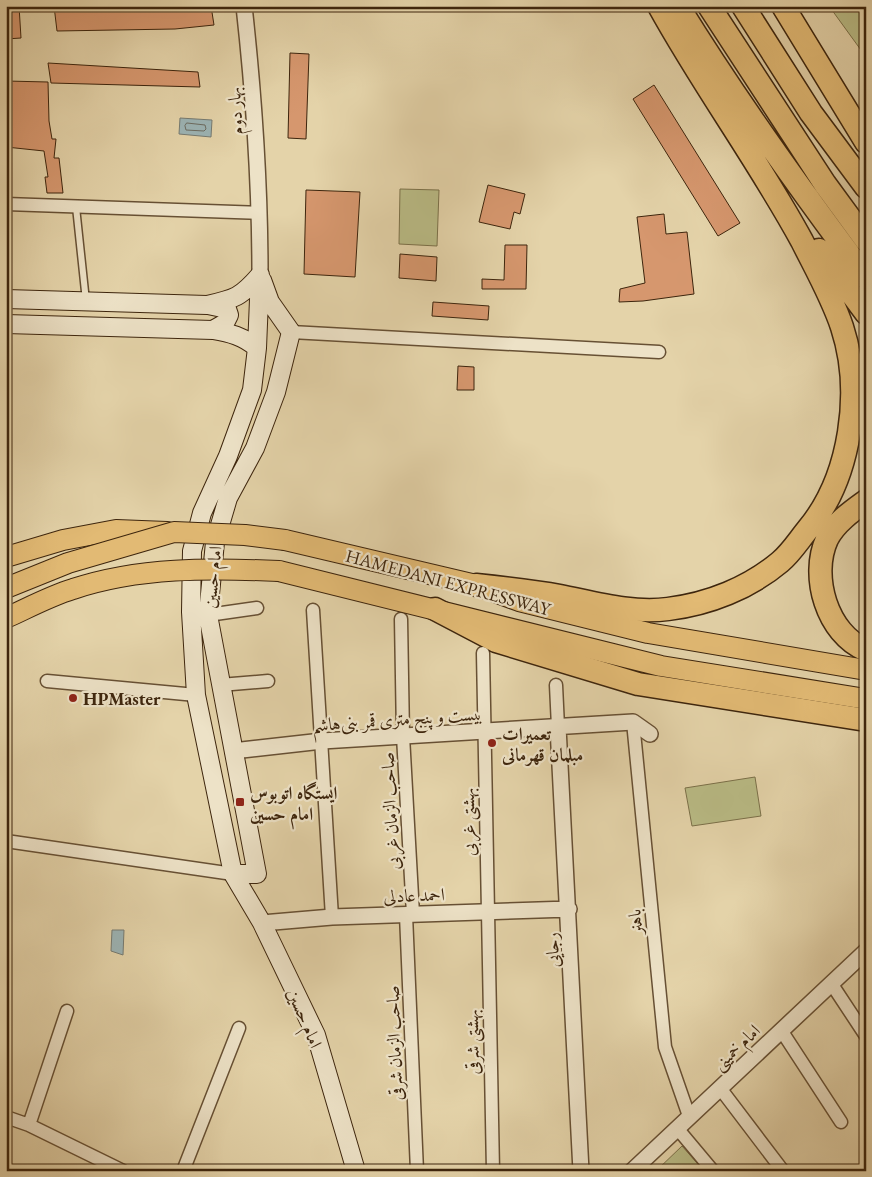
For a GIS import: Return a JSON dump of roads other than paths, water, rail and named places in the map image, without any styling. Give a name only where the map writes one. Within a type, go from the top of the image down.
[{"type":"highway","points":[[476,585],[524,590],[621,608],[667,610],[712,599],[750,584],[782,561],[818,516],[833,487],[845,449],[852,412],[852,381],[842,328],[822,278],[776,194],[658,6]]},
{"type":"highway","points":[[678,6],[718,72],[793,180],[866,277]]},
{"type":"highway","points":[[709,6],[825,184],[866,240]]},
{"type":"highway","points":[[743,6],[811,113],[866,187]]},
{"type":"highway","points":[[782,6],[866,142]]},
{"type":"highway","points":[[835,89],[866,126]]},
{"type":"highway","points":[[776,194],[866,313]]},
{"type":"highway","points":[[866,502],[848,513],[827,539],[820,572],[825,603],[836,626],[866,650]]},
{"type":"highway","points":[[9,557],[63,540],[116,530],[174,532]]},
{"type":"highway","name":"HAMEDANI EXPRESSWAY","points":[[6,588],[68,563],[174,532],[246,535],[285,540],[476,585],[519,601],[648,633],[866,670]]},
{"type":"highway","name":"HAMEDANI EXPRESSWAY","points":[[6,618],[73,589],[103,580],[165,571],[221,568],[278,571],[661,666],[866,699]]},
{"type":"highway","points":[[434,610],[496,641],[638,684],[866,720]]},
{"type":"main road","points":[[207,305],[235,298],[246,292],[260,275]]},
{"type":"main road","name":"امام حسین","points":[[233,874],[257,874],[232,751],[208,615],[215,542],[228,498],[255,448],[276,392],[291,332],[270,302],[260,275]]},
{"type":"main road","name":"امام حسین","points":[[260,275],[257,348],[252,390],[228,456],[202,513],[192,551],[191,612],[196,695],[233,874],[262,923],[316,1036],[356,1171]]},
{"type":"main road","points":[[6,299],[207,305],[227,308],[228,315],[225,323],[213,330]]},
{"type":"main road","points":[[83,328],[86,302]]},
{"type":"main road","points":[[6,324],[83,328],[213,330],[235,334],[257,348]]},
{"type":"street","name":"بهار دوم","points":[[244,6],[254,90],[260,213]]},
{"type":"street","points":[[6,204],[260,213]]},
{"type":"street","name":"امام حسین","points":[[260,213],[260,275]]},
{"type":"street","points":[[291,332],[659,352]]},
{"type":"street","points":[[208,615],[257,608]]},
{"type":"street","points":[[313,610],[332,917]]},
{"type":"street","name":"صاحب الزمان غربی","points":[[401,619],[409,914]]},
{"type":"street","name":"بهشتی غربی","points":[[483,653],[487,912]]},
{"type":"street","points":[[47,681],[196,695]]},
{"type":"street","points":[[220,685],[268,681]]},
{"type":"street","points":[[556,686],[558,727]]},
{"type":"street","points":[[633,722],[650,734]]},
{"type":"street","name":"بیست و پنج متری قمر بنی‌هاشم","points":[[232,751],[322,741],[633,722]]},
{"type":"street","name":"باهنر","points":[[633,722],[665,1047],[689,1116]]},
{"type":"street","name":"رجایی","points":[[558,727],[569,909],[581,1171]]},
{"type":"street","points":[[6,841],[233,874]]},
{"type":"street","name":"احمد عادلی","points":[[262,923],[332,917],[569,909]]},
{"type":"street","name":"بهشتی شرقی","points":[[487,912],[493,1171]]},
{"type":"street","name":"صاحب الزمان شرقی","points":[[409,914],[417,1171]]},
{"type":"street","name":"امام خمینی","points":[[632,1171],[866,950]]},
{"type":"street","points":[[831,983],[866,1036]]},
{"type":"street","points":[[29,1126],[67,1011]]},
{"type":"street","points":[[183,1171],[238,1028]]},
{"type":"street","points":[[781,1030],[841,1122]]},
{"type":"street","points":[[720,1088],[783,1171]]},
{"type":"street","points":[[6,1117],[123,1171]]},
{"type":"street","points":[[677,1128],[713,1171]]},
{"type":"lane","points":[[76,207],[86,302]]},
{"type":"water","points":[[180,118],[212,120],[211,137],[179,134]]},
{"type":"water","points":[[112,930],[124,930],[123,955],[111,951]]},
{"type":"place","name":"HPMaster","points":[[73,698]]},
{"type":"place","name":"تعمیرات مبلمان قهرمانی","points":[[492,743]]},
{"type":"place","name":"ایستگاه اتوبوس امام حسین","points":[[240,802]]}]
